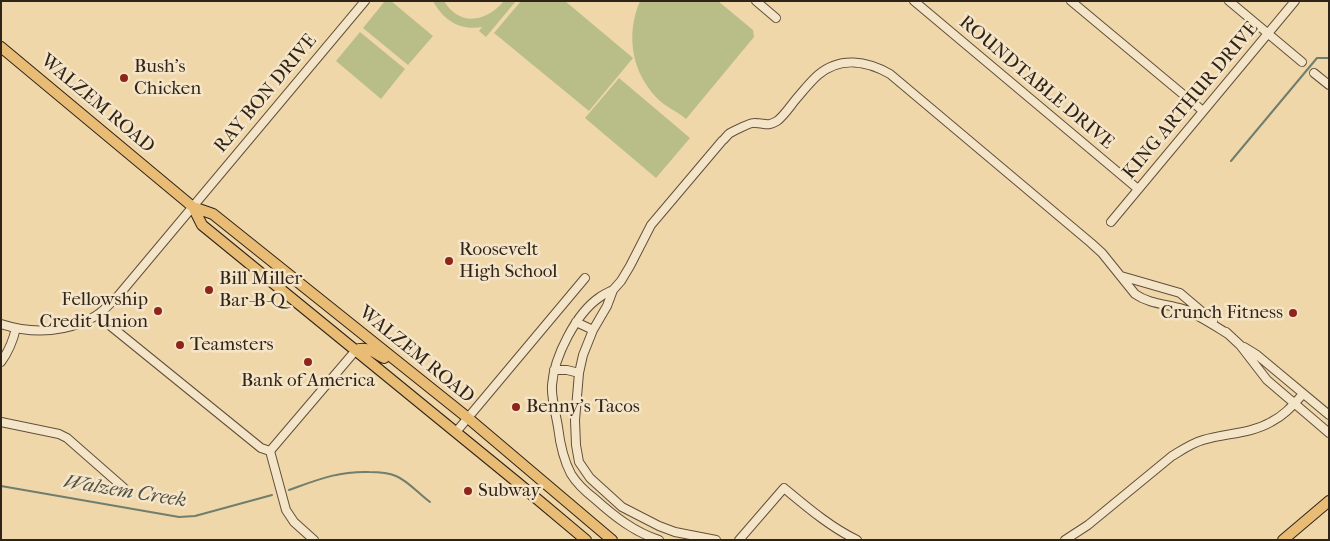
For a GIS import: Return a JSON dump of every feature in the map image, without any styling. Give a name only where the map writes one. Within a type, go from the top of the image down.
[{"type":"main road","name":"WALZEM ROAD","points":[[1,47],[193,207],[213,214],[468,418],[612,540]]},
{"type":"main road","name":"WALZEM ROAD","points":[[193,207],[202,225],[586,540]]},
{"type":"main road","points":[[356,350],[368,349],[413,375]]},
{"type":"main road","points":[[1282,540],[1329,501]]},
{"type":"street","name":"RAY BON DRIVE","points":[[1,324],[32,331],[54,330],[75,325],[97,315],[118,296],[365,1]]},
{"type":"street","points":[[756,1],[776,18]]},
{"type":"street","name":"ROUNDTABLE DRIVE","points":[[914,1],[1138,189]]},
{"type":"street","points":[[1071,1],[1203,111]]},
{"type":"street","points":[[1229,1],[1302,62]]},
{"type":"street","name":"KING ARTHUR DRIVE","points":[[1111,222],[1295,1]]},
{"type":"street","points":[[716,540],[675,532],[640,517],[622,507],[590,478],[580,462],[576,445],[574,420],[583,355],[613,290],[630,266],[652,225],[726,137],[750,123],[754,122],[768,126],[778,120],[819,73],[834,65],[863,62],[890,74],[1091,243],[1102,253],[1135,294],[1148,301],[1185,310],[1228,334]]},
{"type":"street","points":[[1314,72],[1329,85]]},
{"type":"street","points":[[1121,276],[1180,293],[1240,345],[1267,380],[1329,433]]},
{"type":"street","points":[[456,432],[585,278]]},
{"type":"street","points":[[1148,301],[1153,286]]},
{"type":"street","points":[[613,290],[600,296],[576,322],[554,370],[551,387],[560,445],[572,476],[583,489],[614,517],[634,530],[658,540]]},
{"type":"street","points":[[97,315],[261,448],[270,451]]},
{"type":"street","points":[[576,322],[593,330]]},
{"type":"street","points":[[1,362],[13,342],[16,328]]},
{"type":"street","points":[[1240,345],[1257,355],[1329,415]]},
{"type":"street","points":[[270,451],[356,350]]},
{"type":"street","points":[[554,370],[567,370],[579,373]]},
{"type":"street","points":[[1065,540],[1088,525],[1172,456],[1186,447],[1203,440],[1250,431],[1270,423],[1287,413],[1303,394]]},
{"type":"street","points":[[1,422],[59,434],[67,438],[124,488]]},
{"type":"street","points":[[270,451],[286,510],[294,522],[314,540]]},
{"type":"street","points":[[739,540],[784,488],[814,512],[857,540]]},
{"type":"green space","points":[[385,1],[391,1],[433,36],[408,65],[363,28]]},
{"type":"green space","points":[[433,1],[444,1],[458,15],[473,19],[489,14],[504,1],[516,1],[486,37],[479,31],[482,27],[459,26],[447,19]]},
{"type":"green space","points":[[521,1],[565,1],[633,58],[589,111],[494,33]]},
{"type":"green space","points":[[640,1],[718,1],[753,30],[754,37],[686,119],[660,101],[650,91],[637,67],[632,41],[635,14]]},
{"type":"green space","points":[[360,32],[405,69],[381,99],[336,61]]},
{"type":"green space","points":[[619,78],[690,138],[656,178],[585,118]]},
{"type":"waterway","points":[[1231,161],[1317,58],[1329,58]]},
{"type":"waterway","name":"Walzem Creek","points":[[289,490],[337,475],[379,472],[400,478],[430,502]]},
{"type":"waterway","name":"Walzem Creek","points":[[1,486],[179,517],[195,516],[272,495]]},
{"type":"place","name":"Bush's Chicken","points":[[124,78]]},
{"type":"place","name":"Roosevelt High School","points":[[449,261]]},
{"type":"place","name":"Bill Miller Bar-B-Q","points":[[209,290]]},
{"type":"place","name":"Fellowship Credit Union","points":[[158,311]]},
{"type":"place","name":"Crunch Fitness","points":[[1293,313]]},
{"type":"place","name":"Teamsters","points":[[180,345]]},
{"type":"place","name":"Bank of America","points":[[308,362]]},
{"type":"place","name":"Benny's Tacos","points":[[516,407]]},
{"type":"place","name":"Subway","points":[[468,491]]}]
